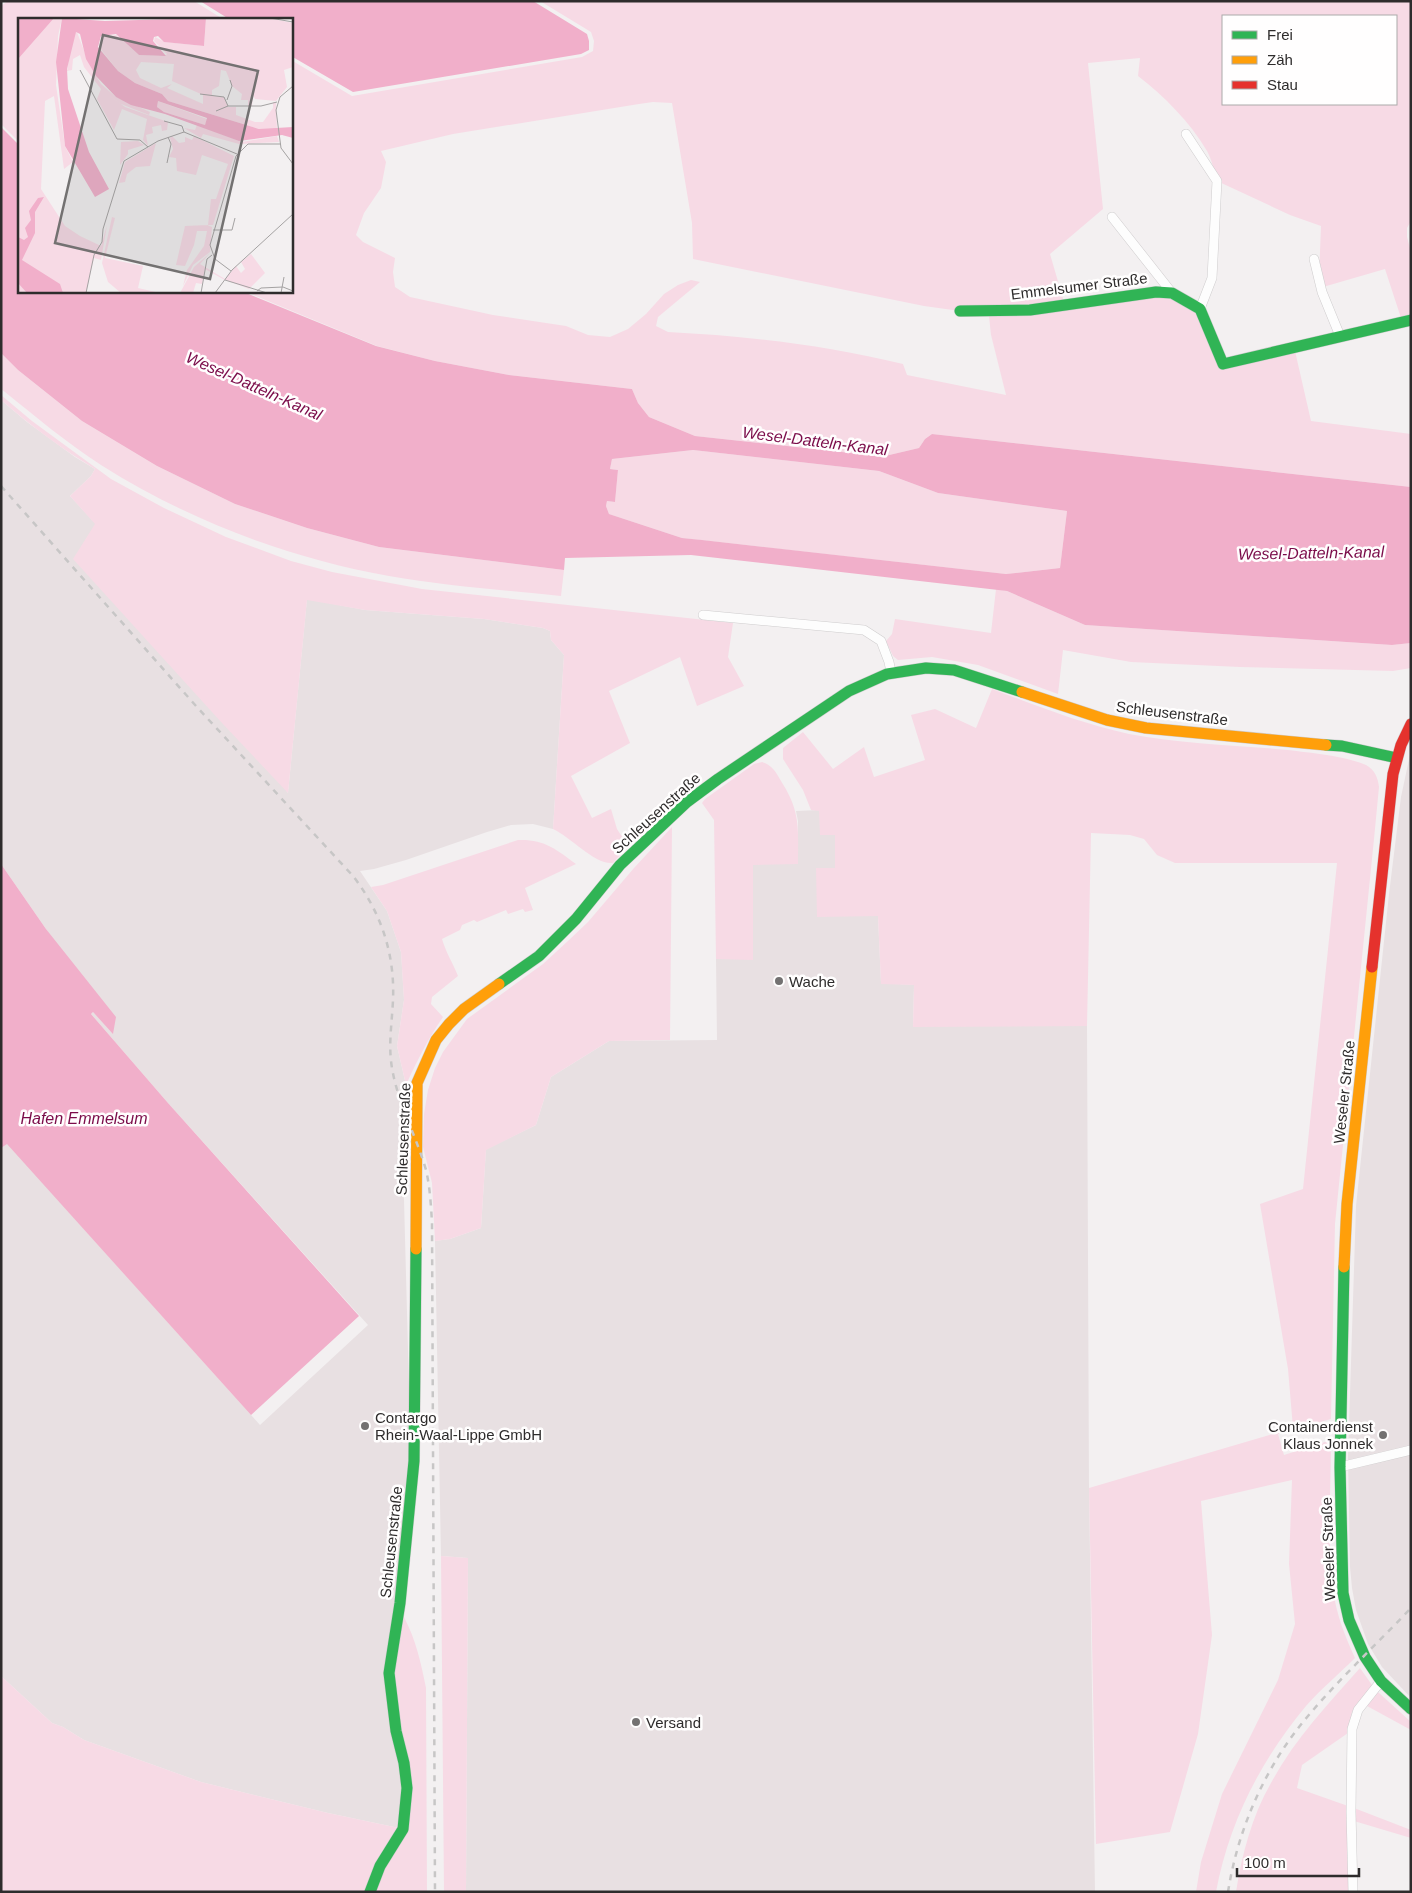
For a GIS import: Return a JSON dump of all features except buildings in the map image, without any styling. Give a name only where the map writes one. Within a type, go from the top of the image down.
[{"type":"street","points":[[1186,134],[1217,181],[1212,278],[1200,309],[1223,364],[1411,320]]},
{"type":"street","name":"Emmelsumer Straße","points":[[1112,217],[1172,293],[1200,309]]},
{"type":"street","points":[[1314,259],[1322,292],[1340,336]]},
{"type":"street","name":"Emmelsumer Straße","points":[[960,311],[1030,310],[1156,292],[1172,293]]},
{"type":"street","points":[[703,615],[864,630],[880,641],[890,662],[891,672]]},
{"type":"street","name":"Schleusenstraße","points":[[370,1892],[380,1866],[402,1828],[408,1788],[396,1731],[389,1673],[400,1603],[414,1461],[416,1083],[436,1040],[449,1024],[464,1009],[538,956],[576,919],[620,865],[681,808],[718,779],[849,691],[869,680],[891,672],[933,667],[947,669],[1106,720],[1146,728],[1342,746],[1397,758]]},
{"type":"street","name":"Weseler Straße","points":[[1411,724],[1397,758],[1393,774],[1347,1204],[1344,1253],[1340,1467],[1341,1569],[1345,1605],[1351,1626],[1360,1647],[1381,1681],[1411,1709]]},
{"type":"street","points":[[1340,1467],[1411,1450]]},
{"type":"street","points":[[1353,1892],[1350,1812],[1352,1729],[1358,1710],[1381,1681]]},
{"type":"shaded area","points":[[8,1],[194,1],[221,18],[18,18],[18,141],[1,124],[1,6]]},
{"type":"shaded area","points":[[540,1],[1411,1],[1411,221],[1407,228],[1407,237],[1411,252],[1411,315],[1401,318],[1385,269],[1323,287],[1319,277],[1321,226],[1290,215],[1217,181],[1209,154],[1193,130],[1167,101],[1138,76],[1140,58],[1088,63],[1103,209],[1050,254],[1064,302],[960,311],[924,306],[693,259],[692,223],[672,103],[653,102],[453,134],[381,151],[386,162],[381,188],[364,213],[356,235],[363,242],[395,258],[393,272],[395,287],[410,297],[493,315],[566,326],[588,335],[610,337],[628,329],[646,314],[664,294],[678,285],[691,280],[700,282],[658,317],[656,326],[668,332],[757,339],[874,357],[903,364],[907,375],[1006,395],[991,335],[989,316],[1168,296],[1193,308],[1221,368],[1295,351],[1311,421],[1411,434],[1411,487],[932,434],[925,439],[919,448],[885,456],[695,436],[649,417],[638,403],[632,389],[509,375],[435,361],[377,346],[246,292],[292,292],[292,61],[352,96],[582,57],[593,51],[594,41],[591,32]]},
{"type":"shaded area","points":[[1,353],[18,370],[82,421],[157,466],[235,504],[307,528],[379,547],[564,570],[561,596],[475,588],[389,576],[351,568],[276,547],[204,520],[134,485],[88,457],[1,389]]},
{"type":"shaded area","points":[[1,395],[32,421],[111,479],[164,508],[226,537],[291,561],[332,572],[422,589],[733,623],[728,657],[744,686],[697,706],[680,657],[609,691],[630,743],[571,776],[592,818],[611,809],[617,829],[628,846],[613,863],[606,862],[599,860],[553,829],[564,655],[551,640],[550,631],[543,628],[484,619],[365,610],[307,600],[288,793],[73,559],[95,524],[70,496],[91,476],[95,469],[24,419],[1,400]]},
{"type":"shaded area","points":[[1,400],[27,422],[75,457],[95,469],[91,476],[70,496],[95,523],[288,793],[307,599],[365,610],[484,619],[543,628],[550,631],[551,640],[564,655],[553,829],[533,824],[511,825],[406,860],[360,871],[387,911],[401,952],[404,1000],[397,1046],[406,1085],[404,1200],[411,1462],[398,1596],[404,1788],[399,1828],[201,1782],[84,1740],[63,1727],[52,1723],[1,1676],[1,1148],[7,1143],[260,1425],[368,1325],[168,1103],[91,1014],[93,1012],[113,1033],[46,929],[1,864]]},
{"type":"shaded area","points":[[693,450],[879,471],[938,493],[1067,511],[1060,568],[1006,574],[682,538],[609,514],[606,506],[607,501],[615,502],[618,470],[610,469],[612,459]]},
{"type":"shaded area","points":[[996,589],[1007,591],[1085,625],[1392,645],[1411,643],[1411,668],[1393,671],[1131,662],[1063,650],[1058,694],[978,665],[932,657],[898,660],[893,656],[886,641],[892,634],[895,619],[991,633]]},
{"type":"shaded area","points":[[992,689],[1077,720],[1129,734],[1188,742],[1288,750],[1349,759],[1372,769],[1376,774],[1379,784],[1335,1224],[1331,1419],[1278,1434],[1284,1455],[1331,1440],[1331,1571],[1336,1607],[1341,1625],[1355,1658],[1306,1706],[1261,1770],[1238,1817],[1229,1841],[1216,1892],[1196,1892],[1201,1862],[1222,1794],[1278,1680],[1295,1624],[1289,1564],[1292,1480],[1201,1501],[1212,1635],[1198,1734],[1170,1832],[1096,1844],[1089,1488],[1293,1428],[1288,1369],[1260,1204],[1303,1189],[1337,863],[1175,863],[1157,855],[1144,839],[1130,835],[1091,833],[1087,1026],[913,1027],[914,985],[881,984],[878,916],[817,917],[816,868],[835,868],[835,835],[820,835],[819,811],[811,810],[803,790],[783,759],[783,748],[803,732],[833,769],[864,747],[874,777],[925,760],[911,715],[935,709],[976,728]]},
{"type":"shaded area","points":[[1411,750],[1411,1698],[1382,1667],[1368,1644],[1356,1610],[1350,1567],[1348,1457],[1356,1206],[1389,894],[1401,797]]},
{"type":"shaded area","points":[[762,762],[771,767],[775,772],[792,802],[797,821],[798,864],[753,865],[753,960],[716,959],[714,820],[702,803],[754,764]]},
{"type":"shaded area","points":[[819,810],[835,835],[835,868],[817,868],[878,916],[881,983],[914,985],[913,1026],[1087,1026],[1089,1488],[1095,1892],[466,1892],[468,1558],[441,1556],[435,1241],[450,1239],[481,1228],[486,1149],[536,1125],[551,1077],[609,1041],[717,1040],[716,959],[753,959],[753,864],[798,864],[798,821],[796,811]]},
{"type":"shaded area","points":[[672,827],[670,1040],[609,1041],[551,1077],[536,1125],[486,1150],[481,1228],[450,1239],[435,1241],[432,1183],[423,1147],[424,1114],[428,1090],[435,1068],[443,1052],[467,1019],[543,964],[588,922]]},
{"type":"shaded area","points":[[518,840],[543,843],[576,864],[525,888],[533,910],[525,912],[523,909],[508,914],[506,910],[477,922],[474,920],[462,925],[460,930],[442,939],[458,976],[432,997],[431,1004],[443,1017],[423,1050],[406,1085],[397,1046],[404,1000],[401,952],[387,911],[371,887],[383,885]]},
{"type":"shaded area","points":[[441,1556],[468,1558],[466,1892],[444,1892]]},
{"type":"shaded area","points":[[404,1617],[415,1643],[426,1688],[427,1892],[374,1892],[384,1867],[406,1829],[392,1673]]},
{"type":"shaded area","points":[[1360,1668],[1372,1685],[1352,1712],[1348,1733],[1302,1765],[1297,1788],[1348,1806],[1351,1892],[1236,1892],[1249,1836],[1258,1809],[1271,1783],[1301,1737]]},
{"type":"shaded area","points":[[1,1676],[52,1723],[63,1727],[84,1740],[201,1782],[399,1828],[367,1892],[1,1892]]},
{"type":"shaded area","points":[[1378,1692],[1411,1722],[1411,1730],[1367,1706]]},
{"type":"shaded area","points":[[1354,1808],[1411,1830],[1411,1838],[1354,1821]]},
{"type":"water","points":[[200,1],[533,1],[587,34],[589,50],[581,54],[353,92],[292,57],[292,18],[227,18]]},
{"type":"water","name":"Wesel-Datteln-Kanal","points":[[1,127],[18,144],[18,292],[243,292],[376,346],[435,361],[509,375],[632,389],[638,403],[649,417],[695,436],[885,456],[919,448],[925,439],[932,434],[1411,487],[1411,643],[1392,645],[1085,625],[1007,591],[691,555],[565,558],[564,570],[379,547],[307,528],[235,504],[157,466],[82,421],[18,370],[1,353]],"holes":[[[693,450],[879,471],[938,493],[1067,511],[1060,568],[1006,574],[682,538],[609,514],[606,506],[607,501],[615,502],[618,470],[610,469],[612,459]]]},
{"type":"water","name":"Hafen Emmelsum","points":[[1,864],[46,929],[116,1017],[113,1034],[93,1012],[91,1014],[359,1316],[251,1415],[7,1144],[1,1148]]},
{"type":"railway","points":[[1,486],[196,706],[353,876],[371,904],[389,950],[393,983],[390,1042],[392,1068],[398,1094],[426,1170],[432,1223],[435,1892]]},
{"type":"railway","points":[[1228,1892],[1239,1844],[1247,1821],[1256,1798],[1279,1755],[1320,1702],[1411,1608]]},
{"type":"traffic: fast","points":[[960,311],[1030,310],[1156,292],[1172,293],[1200,309],[1223,364],[1411,320]]},
{"type":"traffic: fast","points":[[499,984],[539,956],[576,919],[620,865],[687,802],[849,691],[887,674],[926,668],[954,670],[1022,692]]},
{"type":"traffic: fast","points":[[1326,745],[1342,746],[1397,758]]},
{"type":"traffic: fast","points":[[370,1892],[380,1866],[403,1829],[407,1788],[404,1763],[396,1731],[389,1673],[400,1603],[414,1461],[416,1249]]},
{"type":"traffic: fast","points":[[1344,1267],[1340,1467],[1343,1593],[1349,1620],[1365,1657],[1381,1681],[1411,1709]]},
{"type":"traffic: slow","points":[[1022,692],[1107,720],[1146,728],[1326,745]]},
{"type":"traffic: slow","points":[[1344,1267],[1347,1204],[1372,967]]},
{"type":"traffic: slow","points":[[416,1249],[417,1083],[436,1040],[449,1024],[464,1009],[499,984]]},
{"type":"traffic: jam","points":[[1372,967],[1393,774],[1401,745],[1411,724]]},
{"type":"place","name":"Wache","points":[[779,981]]},
{"type":"place","name":"Contargo Rhein-Waal-Lippe GmbH","points":[[365,1426]]},
{"type":"place","name":"Containerdienst Klaus Jonnek","points":[[1383,1435]]},
{"type":"place","name":"Versand","points":[[636,1722]]}]
